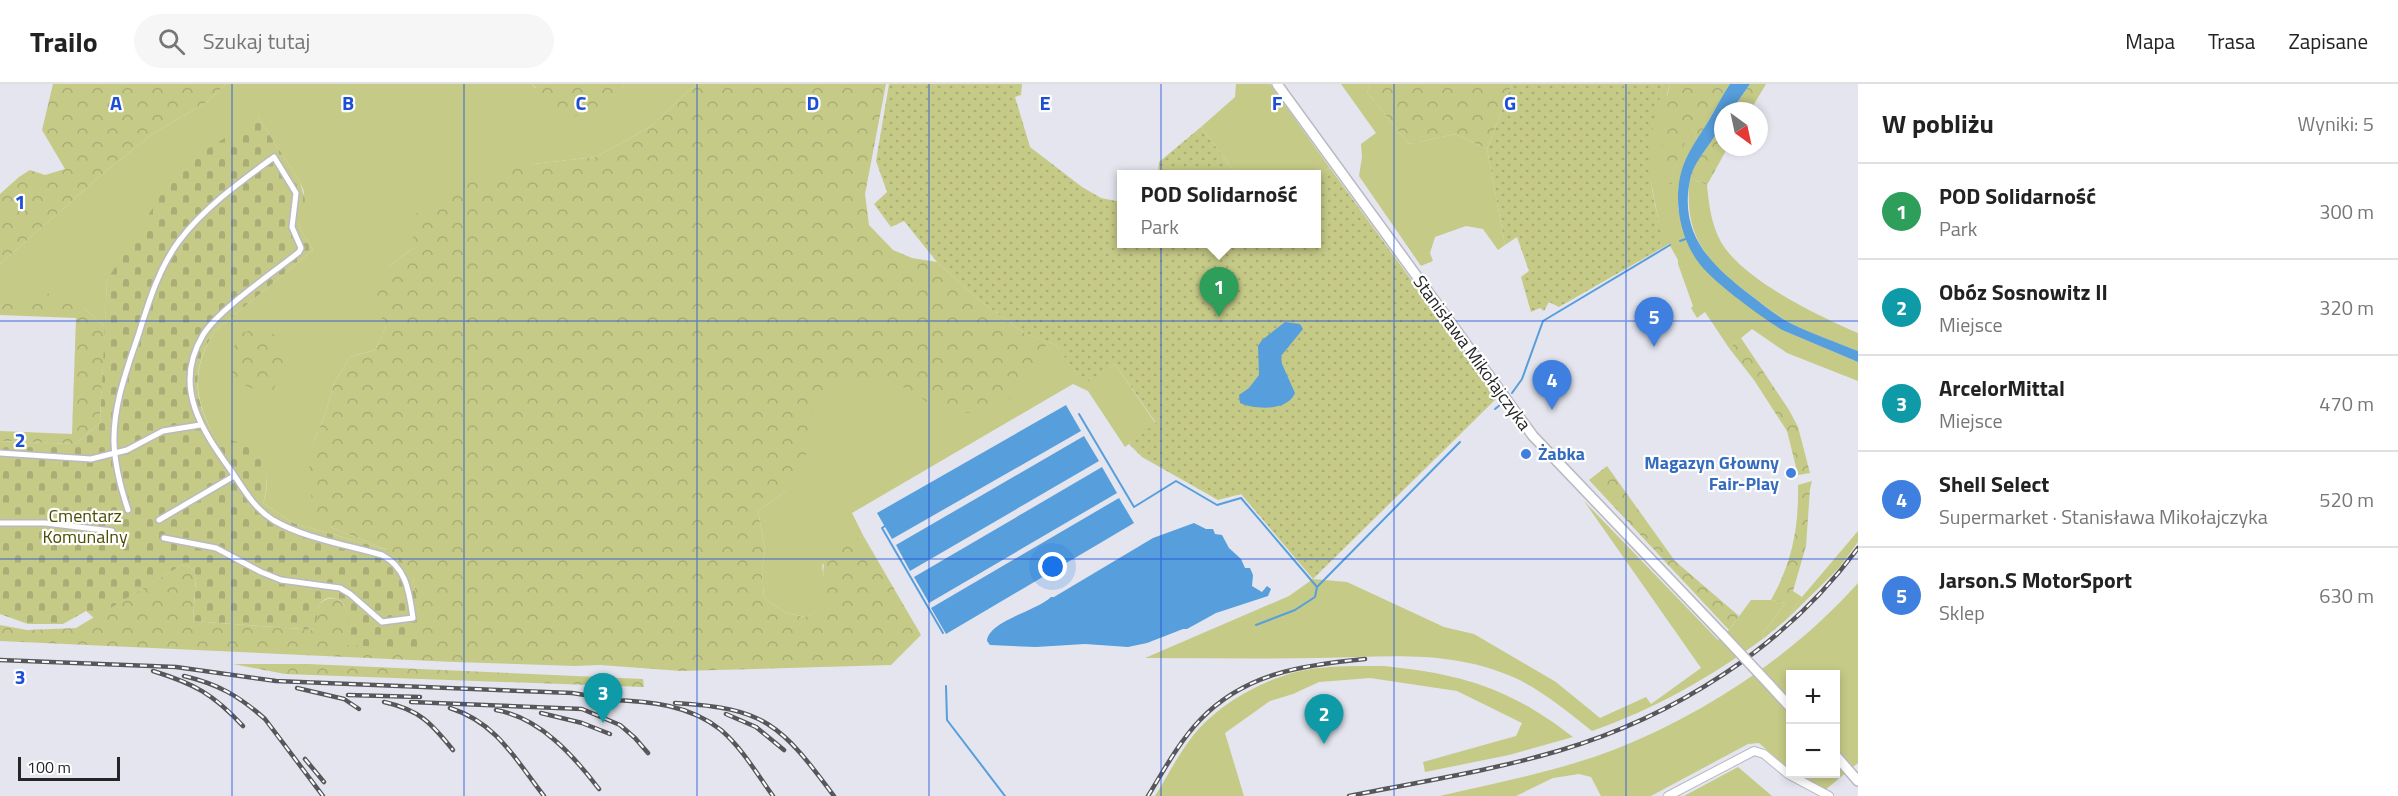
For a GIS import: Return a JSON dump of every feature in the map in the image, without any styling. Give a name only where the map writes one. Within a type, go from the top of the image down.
[{"type":"street","name":"Stanisława Mikołajczyka","points":[[1277,84],[1533,436],[1786,702]]},
{"type":"street","points":[[128,510],[115,454],[115,423],[121,387],[161,272],[179,241],[209,208],[274,157],[296,193],[292,227],[301,248],[218,317],[203,335],[193,361],[190,383],[194,408],[200,425],[254,505],[273,520],[305,533],[381,555],[393,562],[407,583],[413,618],[382,622],[340,588],[280,580],[216,548],[164,538]]},
{"type":"street","points":[[0,453],[77,459],[115,454],[163,431],[200,425]]},
{"type":"street","points":[[159,520],[234,476]]},
{"type":"street","points":[[0,523],[45,522],[112,531]]},
{"type":"street","points":[[1668,796],[1754,751],[1764,754],[1788,774],[1829,796]]},
{"type":"street","points":[[1840,761],[1858,781]]},
{"type":"green space","points":[[53,84],[226,84],[207,102],[154,133],[106,171],[0,264],[0,194],[30,170],[45,175],[65,169],[42,130]]},
{"type":"green space","points":[[226,84],[532,84],[535,88],[622,90],[623,84],[696,84],[650,127],[596,157],[533,164],[413,216],[413,248],[388,267],[386,326],[375,350],[350,357],[334,383],[325,415],[313,443],[330,527],[388,550],[293,523],[263,503],[266,479],[264,468],[258,458],[241,444],[217,440],[203,412],[198,386],[199,373],[207,345],[215,331],[313,250],[299,227],[304,192],[300,182],[258,117],[107,280],[105,327],[84,308],[7,302],[0,307],[0,264],[106,171],[154,133],[207,102]]},
{"type":"green space","points":[[532,84],[623,84],[622,90],[610,108],[565,118]]},
{"type":"green space","points":[[696,84],[886,84],[865,194],[869,225],[893,250],[912,258],[937,262],[979,300],[1024,333],[1048,342],[1012,398],[985,413],[944,412],[883,375],[833,388],[816,396],[805,461],[786,491],[758,511],[765,550],[762,570],[764,598],[786,613],[805,617],[827,604],[823,570],[827,553],[840,541],[864,537],[921,635],[891,665],[681,671],[600,665],[454,662],[0,641],[0,625],[27,630],[76,628],[185,565],[193,569],[196,576],[193,621],[314,630],[319,604],[332,598],[339,600],[347,612],[425,650],[413,578],[388,550],[330,527],[312,506],[309,464],[313,443],[325,415],[334,383],[350,357],[375,350],[386,326],[374,303],[388,267],[413,248],[413,216],[433,201],[480,178],[533,164],[596,157],[650,127]]},
{"type":"green space","points":[[889,84],[1022,84],[1021,95],[1015,97],[1030,147],[1082,187],[1101,198],[1117,201],[1117,248],[1321,248],[1321,174],[1330,168],[1497,398],[1313,579],[1241,494],[1218,500],[1142,457],[1129,444],[1156,423],[1115,364],[1084,384],[1056,345],[1024,333],[979,300],[937,262],[904,221],[891,227],[874,204],[887,192],[876,161]]},
{"type":"green space","points":[[1236,84],[1270,84],[1330,168],[1321,174],[1321,170],[1233,170],[1201,127],[1235,97]]},
{"type":"green space","points":[[1341,84],[1370,84],[1367,92],[1409,144],[1455,134],[1487,149],[1505,245],[1498,250],[1483,229],[1466,226],[1435,237],[1430,253],[1433,261],[1421,266],[1359,176],[1362,157],[1361,144],[1376,133]]},
{"type":"green space","points":[[1370,84],[1512,84],[1487,149],[1455,134],[1409,144],[1367,92]]},
{"type":"green space","points":[[1512,84],[1663,84],[1649,144],[1652,189],[1661,234],[1660,248],[1669,244],[1559,307],[1549,302],[1544,311],[1540,308],[1531,312],[1521,277],[1529,271],[1517,237],[1505,245],[1487,149]]},
{"type":"green space","points":[[1663,84],[1670,84],[1667,94],[1670,186],[1678,154],[1693,128],[1697,140],[1682,171],[1678,189],[1678,208],[1687,241],[1782,330],[1858,362],[1858,381],[1787,353],[1752,329],[1729,348],[1705,312],[1697,318],[1691,308],[1693,306],[1678,260],[1669,244],[1660,249],[1659,223],[1648,156],[1651,128]]},
{"type":"green space","points":[[1670,84],[1730,84],[1719,102],[1714,102],[1714,111],[1697,140],[1693,129],[1681,150],[1671,188],[1663,150],[1665,110]]},
{"type":"green space","points":[[1750,84],[1766,84],[1755,102],[1737,102]]},
{"type":"green space","name":"Cmentarz Komunalny","points":[[258,117],[300,182],[305,200],[299,227],[313,250],[215,331],[201,359],[198,372],[199,399],[203,412],[217,439],[242,444],[259,457],[266,478],[263,503],[293,523],[388,550],[400,558],[413,578],[426,650],[347,645],[347,612],[342,602],[332,598],[325,599],[319,604],[315,630],[193,621],[196,576],[193,569],[185,565],[94,618],[86,611],[63,624],[28,624],[0,614],[0,441],[75,444],[100,423],[107,280],[179,167]]},
{"type":"green space","points":[[1201,127],[1233,170],[1158,170],[1159,162]]},
{"type":"green space","points":[[1714,136],[1714,156],[1723,156],[1707,185],[1690,178],[1695,164]]},
{"type":"green space","points":[[1690,178],[1707,185],[1715,228],[1721,242],[1732,256],[1763,283],[1803,307],[1858,333],[1858,351],[1790,323],[1745,291],[1718,268],[1700,243],[1694,229],[1690,214]]},
{"type":"green space","points":[[51,293],[84,308],[105,327],[100,423],[75,444],[0,441],[0,431],[72,434],[76,318],[0,315],[0,307],[7,302]]},
{"type":"green space","points":[[260,328],[278,336],[286,366],[273,390],[259,392],[234,380],[230,361],[238,334]]},
{"type":"green space","points":[[1024,333],[1056,345],[1084,383],[1115,364],[1156,424],[1125,447],[1088,391],[1073,384],[852,513],[864,537],[840,541],[822,566],[828,604],[805,617],[786,613],[764,598],[762,570],[765,550],[758,511],[786,491],[810,381]]},
{"type":"green space","points":[[1741,338],[1798,427],[1810,473],[1798,475],[1787,431],[1754,380],[1729,348]]},
{"type":"green space","points":[[1607,466],[1675,561],[1739,616],[1729,630],[1589,480]]},
{"type":"green space","points":[[1812,481],[1806,546],[1793,591],[1802,597],[1786,620],[1764,638],[1762,635],[1785,603],[1771,600],[1784,572],[1793,544],[1798,485]]},
{"type":"green space","points":[[1584,501],[1718,640],[1729,630],[1751,600],[1785,603],[1762,635],[1764,638],[1724,666],[1682,691],[1638,713],[1592,731],[1554,701],[1524,682],[1489,668],[1441,658],[1393,656],[1145,658],[1289,596],[1313,579],[1347,582],[1444,627],[1474,634],[1556,682],[1600,718],[1646,697],[1651,704],[1701,668]]},
{"type":"green space","points":[[1858,531],[1858,542],[1839,568],[1786,620],[1802,597]]},
{"type":"green space","points":[[1858,583],[1858,763],[1840,778],[1840,670],[1786,670],[1786,767],[1759,743],[1748,744],[1651,796],[1601,796],[1591,777],[1579,774],[1553,778],[1516,796],[1440,796],[1573,764],[1650,735],[1715,700],[1746,680],[1777,658],[1833,610]]},
{"type":"green space","points":[[233,664],[308,664],[643,679],[644,687],[285,674]]},
{"type":"green space","points":[[1384,666],[1438,674],[1484,686],[1528,706],[1573,737],[1509,755],[1425,772],[1423,762],[1516,736],[1522,723],[1457,691],[1370,678],[1319,682],[1270,701],[1225,733],[1244,796],[1155,796],[1177,759],[1202,726],[1225,705],[1253,689],[1282,676],[1317,668]]},
{"type":"green space","points":[[1738,767],[1772,796],[1684,796]]},
{"type":"green space","points":[[1804,778],[1840,778],[1825,790]]},
{"type":"water","points":[[1730,84],[1750,84],[1737,102],[1719,102]]},
{"type":"water","points":[[1714,111],[1714,137],[1693,171],[1688,199],[1689,216],[1694,232],[1710,259],[1735,283],[1790,323],[1858,351],[1858,362],[1782,330],[1719,284],[1703,268],[1695,258],[1684,235],[1679,210],[1681,173],[1689,152]]},
{"type":"water","points":[[1285,322],[1300,324],[1303,329],[1281,356],[1282,364],[1295,393],[1291,399],[1279,406],[1263,408],[1240,403],[1239,395],[1249,388],[1259,375],[1258,346],[1262,340]]},
{"type":"water","points":[[1066,405],[1081,431],[892,539],[877,513]]},
{"type":"water","points":[[1084,436],[1099,461],[910,571],[896,545]]},
{"type":"water","points":[[1102,467],[1117,493],[929,603],[914,577]]},
{"type":"water","points":[[1119,498],[1134,523],[946,634],[931,608]]},
{"type":"water","points":[[1194,523],[1206,529],[1213,529],[1215,534],[1222,535],[1229,548],[1241,559],[1245,568],[1250,568],[1253,575],[1252,586],[1262,592],[1267,586],[1271,589],[1268,596],[1216,613],[1187,629],[1128,647],[1085,644],[1036,647],[990,645],[987,641],[989,634],[1004,622],[1054,597],[1153,538]]},
{"type":"waterway","points":[[1680,241],[1688,238]]},
{"type":"waterway","points":[[1512,393],[1522,379],[1543,321],[1670,245]]},
{"type":"waterway","points":[[1495,409],[1500,405]]},
{"type":"waterway","points":[[1079,414],[1134,507],[1176,481],[1217,505],[1241,498],[1317,587]]},
{"type":"waterway","points":[[1256,625],[1295,610],[1315,597],[1317,587],[1460,442]]},
{"type":"waterway","points":[[885,526],[882,528],[943,633]]},
{"type":"waterway","points":[[946,686],[947,720],[1005,796]]},
{"type":"railway","points":[[1349,796],[1532,758],[1601,737],[1644,719],[1685,698],[1762,647],[1797,617],[1829,584],[1858,548]]},
{"type":"railway","points":[[1148,796],[1172,756],[1192,729],[1217,704],[1236,691],[1276,674],[1319,664],[1365,659]]},
{"type":"railway","points":[[0,660],[176,667],[276,681],[572,693],[617,700]]},
{"type":"railway","points":[[153,671],[202,691],[243,726]]},
{"type":"railway","points":[[184,676],[228,692],[265,719],[323,796]]},
{"type":"railway","points":[[297,688],[344,699],[359,709]]},
{"type":"railway","points":[[348,695],[420,697]]},
{"type":"railway","points":[[611,700],[669,706],[709,722],[736,745],[773,796]]},
{"type":"railway","points":[[384,702],[407,709],[424,719],[453,750]]},
{"type":"railway","points":[[411,702],[582,709],[620,725],[648,753]]},
{"type":"railway","points":[[675,703],[731,710],[769,725],[800,752],[834,796]]},
{"type":"railway","points":[[450,708],[480,723],[493,733],[514,756],[544,796]]},
{"type":"railway","points":[[496,710],[512,714],[541,730],[567,751],[599,789]]},
{"type":"railway","points":[[541,713],[582,723],[610,734]]},
{"type":"railway","points":[[726,714],[756,727],[784,750]]},
{"type":"railway","points":[[305,759],[324,782]]},
{"type":"place","name":"POD Solidarność","points":[[1219,317]]},
{"type":"place","name":"Jarson.S MotorSport","points":[[1654,347]]},
{"type":"place","name":"Shell Select","points":[[1552,410]]},
{"type":"place","name":"Żabka","points":[[1526,454]]},
{"type":"place","name":"Magazyn Głowny Fair-Play","points":[[1791,473]]},
{"type":"place","name":"ArcelorMittal","points":[[603,723]]},
{"type":"place","name":"Obóz Sosnowitz II","points":[[1324,744]]}]
